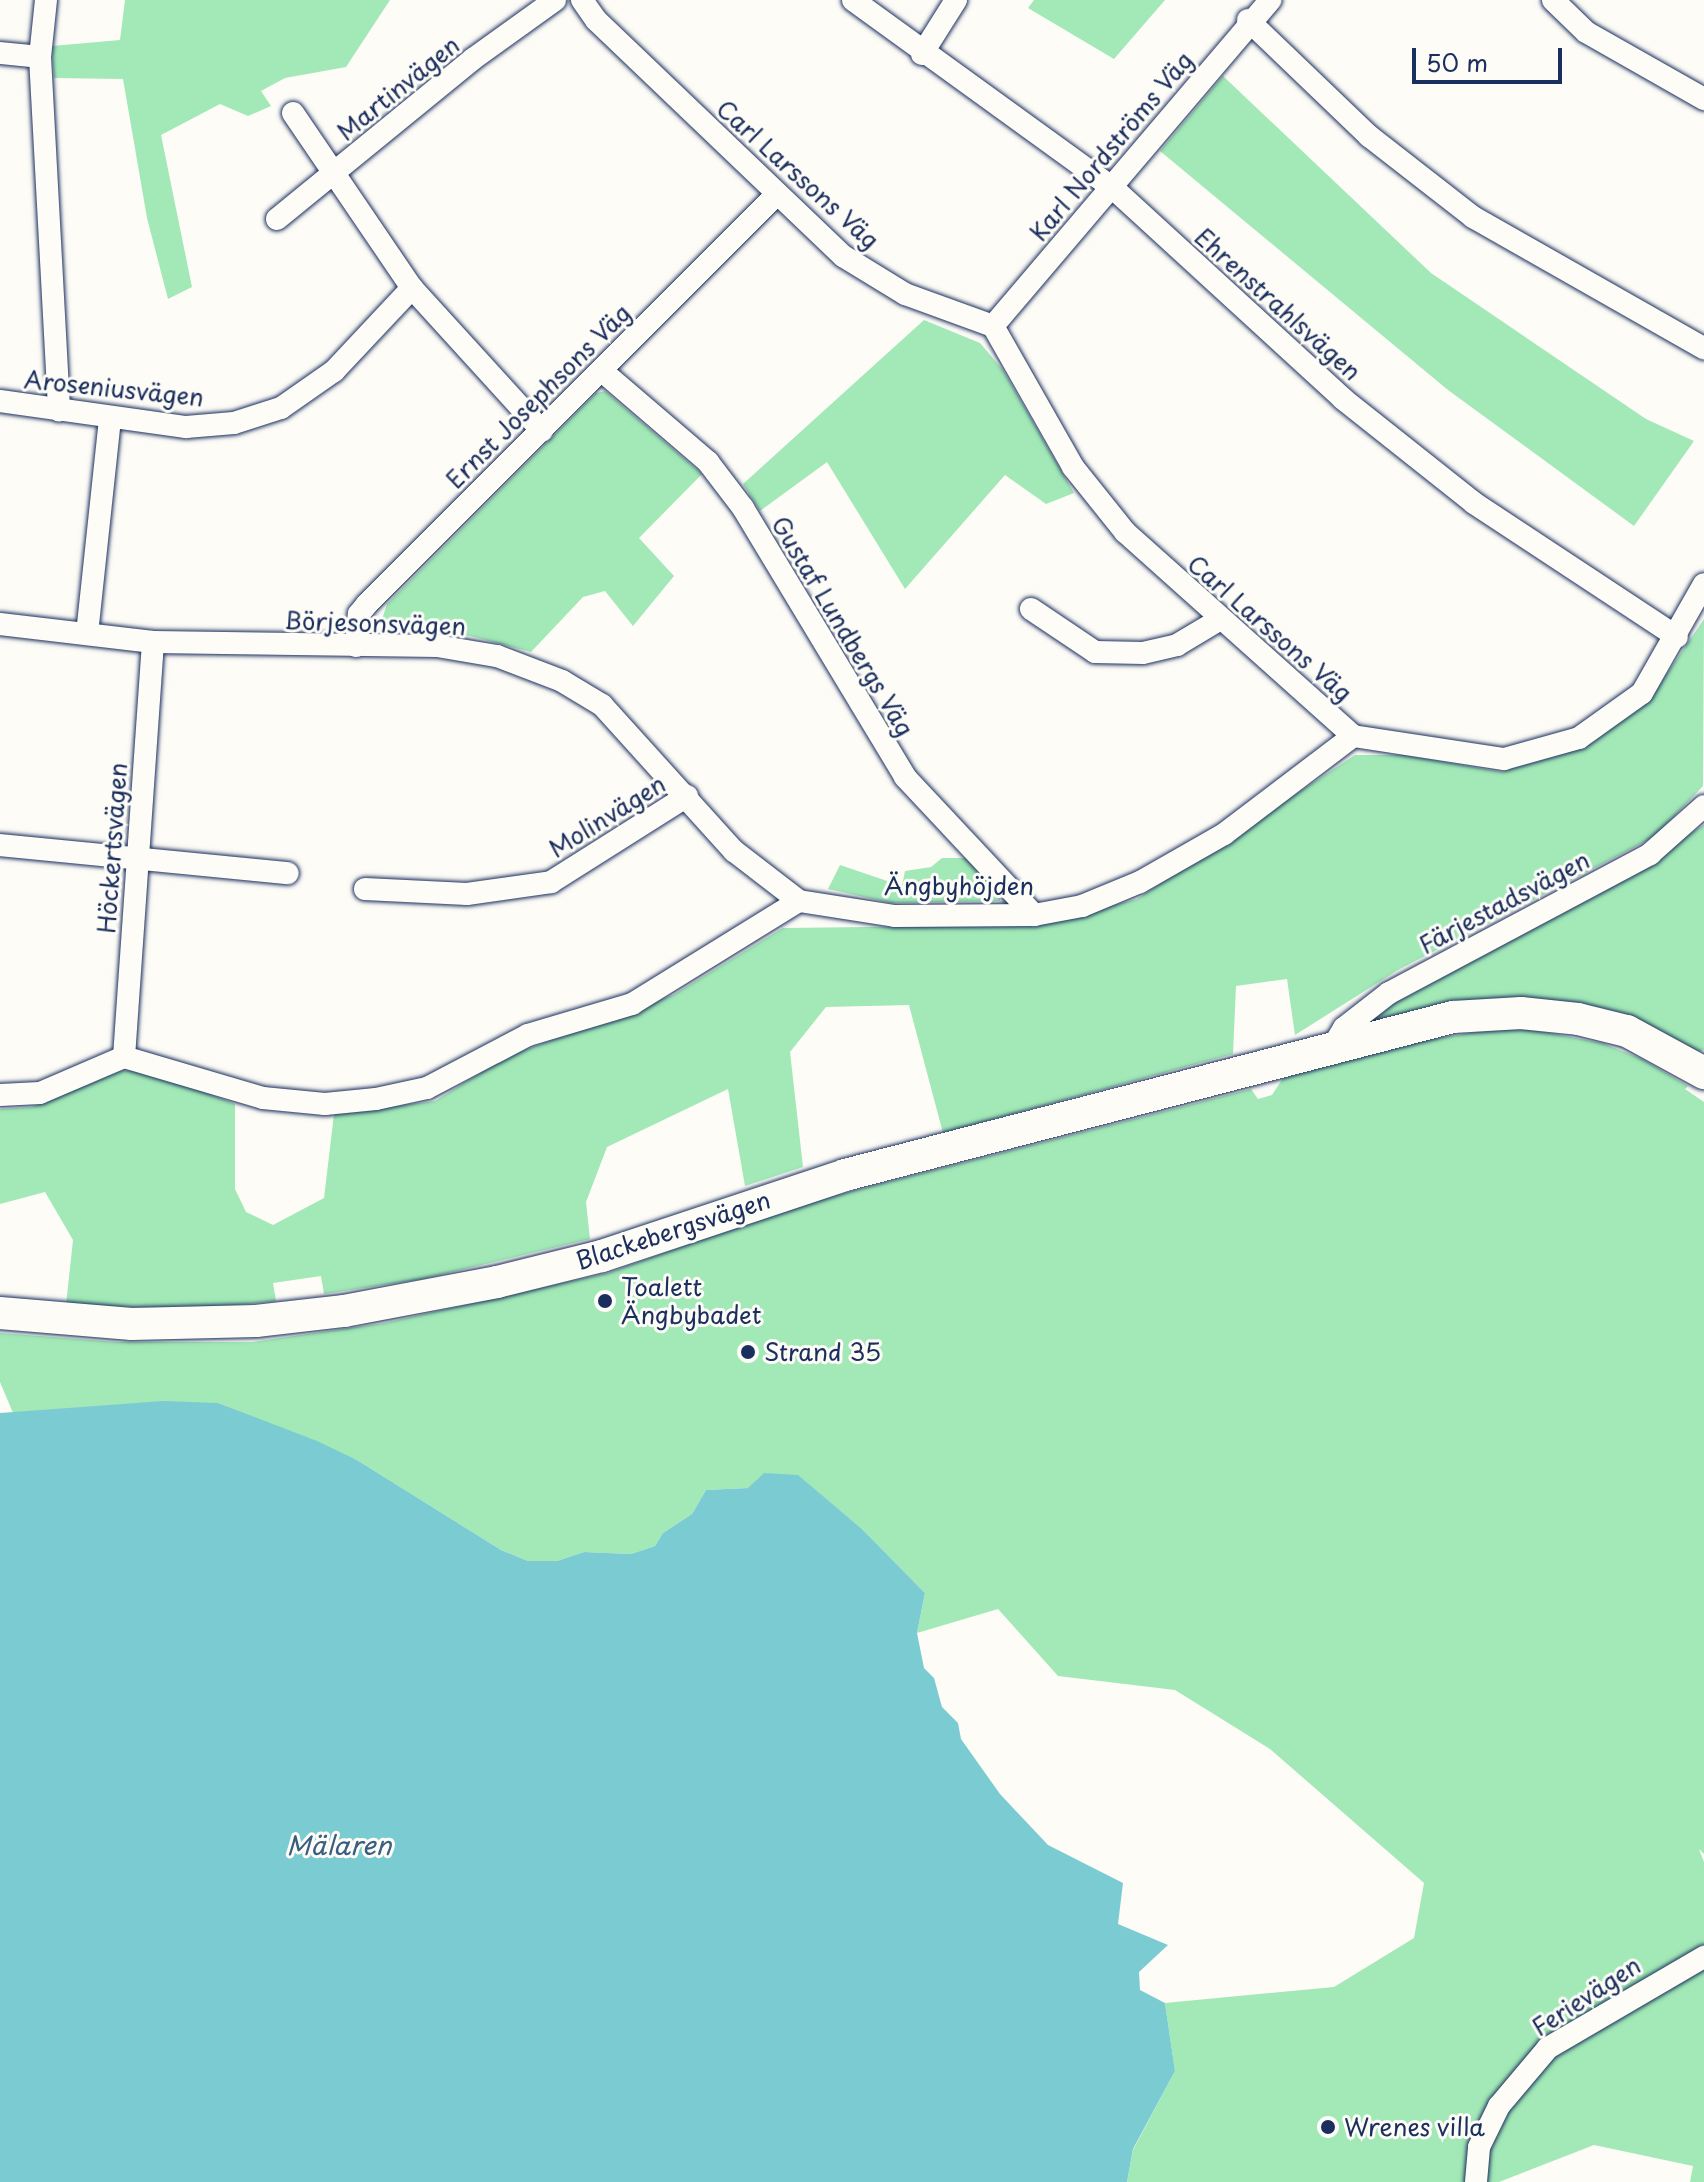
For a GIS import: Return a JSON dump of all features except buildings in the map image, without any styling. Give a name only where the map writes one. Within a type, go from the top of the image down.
[{"type":"street","points":[[46,0],[40,57],[59,410]]},
{"type":"street","name":"Martinvägen","points":[[277,219],[555,0]]},
{"type":"street","name":"Carl Larssons Väg","points":[[582,0],[596,20],[843,256],[905,294],[993,326],[1073,467],[1125,532],[1219,620],[1353,736]]},
{"type":"street","name":"Ehrenstrahlsvägen","points":[[853,0],[922,54],[1113,188],[1343,399],[1438,475],[1677,637]]},
{"type":"street","points":[[922,54],[956,0]]},
{"type":"street","name":"Karl Nordströms Väg","points":[[993,326],[1113,188],[1248,20],[1270,0]]},
{"type":"street","points":[[1553,0],[1586,32],[1704,99]]},
{"type":"street","points":[[1248,20],[1369,136],[1473,217],[1704,348]]},
{"type":"street","points":[[0,53],[40,57]]},
{"type":"street","points":[[293,113],[412,288],[542,431]]},
{"type":"street","name":"Ernst Josephsons Väg","points":[[356,646],[359,614],[367,604],[777,194]]},
{"type":"street","name":"Aroseniusvägen","points":[[0,401],[186,427],[234,423],[281,408],[334,371],[412,288]]},
{"type":"street","name":"Gustaf Lundbergs Väg","points":[[602,371],[708,462],[743,508],[905,777],[1034,915]]},
{"type":"street","points":[[87,634],[110,417]]},
{"type":"street","points":[[1353,736],[1504,759],[1579,738],[1642,693],[1677,637],[1704,584]]},
{"type":"street","points":[[1031,609],[1095,652],[1143,653],[1177,645],[1219,620]]},
{"type":"street","name":"Börjesonsvägen","points":[[0,624],[153,642],[437,646],[482,654],[562,681],[602,705],[734,851],[799,901]]},
{"type":"street","name":"Höckertsvägen","points":[[124,1057],[153,642]]},
{"type":"street","name":"Ängbyhöjden","points":[[799,901],[895,916],[1034,915],[1082,906],[1140,882],[1224,834],[1353,736]]},
{"type":"street","name":"Molinvägen","points":[[365,889],[467,894],[551,882],[687,796]]},
{"type":"street","name":"Färjestadsvägen","points":[[1332,1048],[1344,1028],[1389,993],[1650,854],[1704,806]]},
{"type":"street","points":[[0,845],[288,873]]},
{"type":"street","points":[[0,1095],[40,1093],[124,1057],[263,1098],[325,1104],[427,1088],[528,1035],[632,1004],[799,901]]},
{"type":"street","name":"Blackebergsvägen","points":[[0,1313],[132,1324],[256,1321],[344,1311],[497,1282],[602,1256],[845,1175],[1453,1017],[1521,1013],[1578,1019],[1627,1031],[1704,1073]]},
{"type":"street","name":"Ferievägen","points":[[1476,2182],[1479,2147],[1499,2106],[1548,2048],[1704,1957]]},
{"type":"green space","points":[[125,0],[390,0],[346,67],[285,78],[261,91],[271,106],[248,116],[220,104],[161,135],[192,287],[168,299],[147,218],[123,79],[54,78],[52,46],[120,40]]},
{"type":"green space","points":[[1034,0],[1165,0],[1114,59],[1028,8]]},
{"type":"green space","points":[[1223,76],[1431,273],[1646,419],[1694,441],[1634,526],[1448,390],[1160,151]]},
{"type":"green space","points":[[924,320],[980,343],[1003,370],[1074,493],[1046,504],[1005,475],[905,589],[827,462],[760,511],[743,484]]},
{"type":"green space","points":[[605,391],[702,474],[639,538],[674,576],[633,626],[605,591],[583,597],[531,652],[470,636],[386,630],[382,619],[387,604],[596,393]]},
{"type":"green space","points":[[1704,619],[1703,786],[1654,837],[1398,970],[1295,1035],[1287,979],[1236,986],[1233,1054],[943,1133],[909,1005],[826,1007],[790,1052],[803,1167],[745,1186],[728,1089],[607,1147],[586,1202],[590,1239],[423,1279],[324,1294],[321,1276],[273,1283],[276,1301],[199,1309],[66,1305],[73,1240],[45,1192],[0,1204],[0,1109],[32,1107],[112,1072],[147,1069],[235,1104],[235,1189],[246,1212],[273,1225],[324,1198],[334,1114],[435,1101],[506,1057],[673,995],[783,928],[1036,925],[1137,899],[1355,755],[1404,755],[1502,772],[1596,740],[1651,697]]},
{"type":"green space","points":[[1704,825],[1704,1050],[1691,1054],[1650,1030],[1398,1018],[1367,1023],[1377,1012],[1576,905]]},
{"type":"green space","points":[[942,858],[967,858],[1000,893],[1000,901],[891,903],[828,889],[840,865],[902,886],[905,871],[931,867]]},
{"type":"green space","points":[[1490,1030],[1533,1030],[1602,1043],[1642,1059],[1688,1086],[1685,1089],[1704,1102],[1704,1854],[1699,1849],[1704,1862],[1704,2182],[1690,2182],[1693,2166],[1594,2145],[1499,2182],[1127,2182],[1133,2150],[1175,2071],[1165,2003],[1334,1987],[1414,1938],[1424,1883],[1270,1749],[1175,1690],[1058,1676],[998,1609],[917,1633],[925,1593],[862,1529],[797,1475],[748,1488],[706,1490],[692,1514],[663,1533],[655,1546],[631,1554],[584,1552],[557,1561],[528,1561],[501,1550],[357,1460],[218,1403],[13,1413],[0,1382],[0,1333],[117,1342],[252,1342],[384,1323],[608,1273],[798,1205],[1251,1089],[1258,1099],[1272,1095],[1283,1078],[1424,1040]]},
{"type":"water","name":"Mälaren","points":[[163,1401],[218,1403],[317,1441],[357,1460],[501,1550],[528,1561],[557,1561],[584,1552],[631,1554],[655,1546],[663,1533],[692,1514],[706,1490],[748,1488],[764,1473],[798,1475],[862,1529],[925,1593],[917,1633],[924,1668],[934,1678],[942,1707],[958,1723],[961,1739],[1000,1794],[1048,1845],[1123,1883],[1118,1924],[1168,1945],[1139,1972],[1140,1990],[1165,2003],[1175,2071],[1133,2149],[1127,2182],[0,2182],[0,1413]]},
{"type":"place","name":"Toalett Ängbybadet","points":[[605,1301]]},
{"type":"place","name":"Strand 35","points":[[748,1352]]},
{"type":"place","name":"Wrenes villa","points":[[1328,2127]]}]
